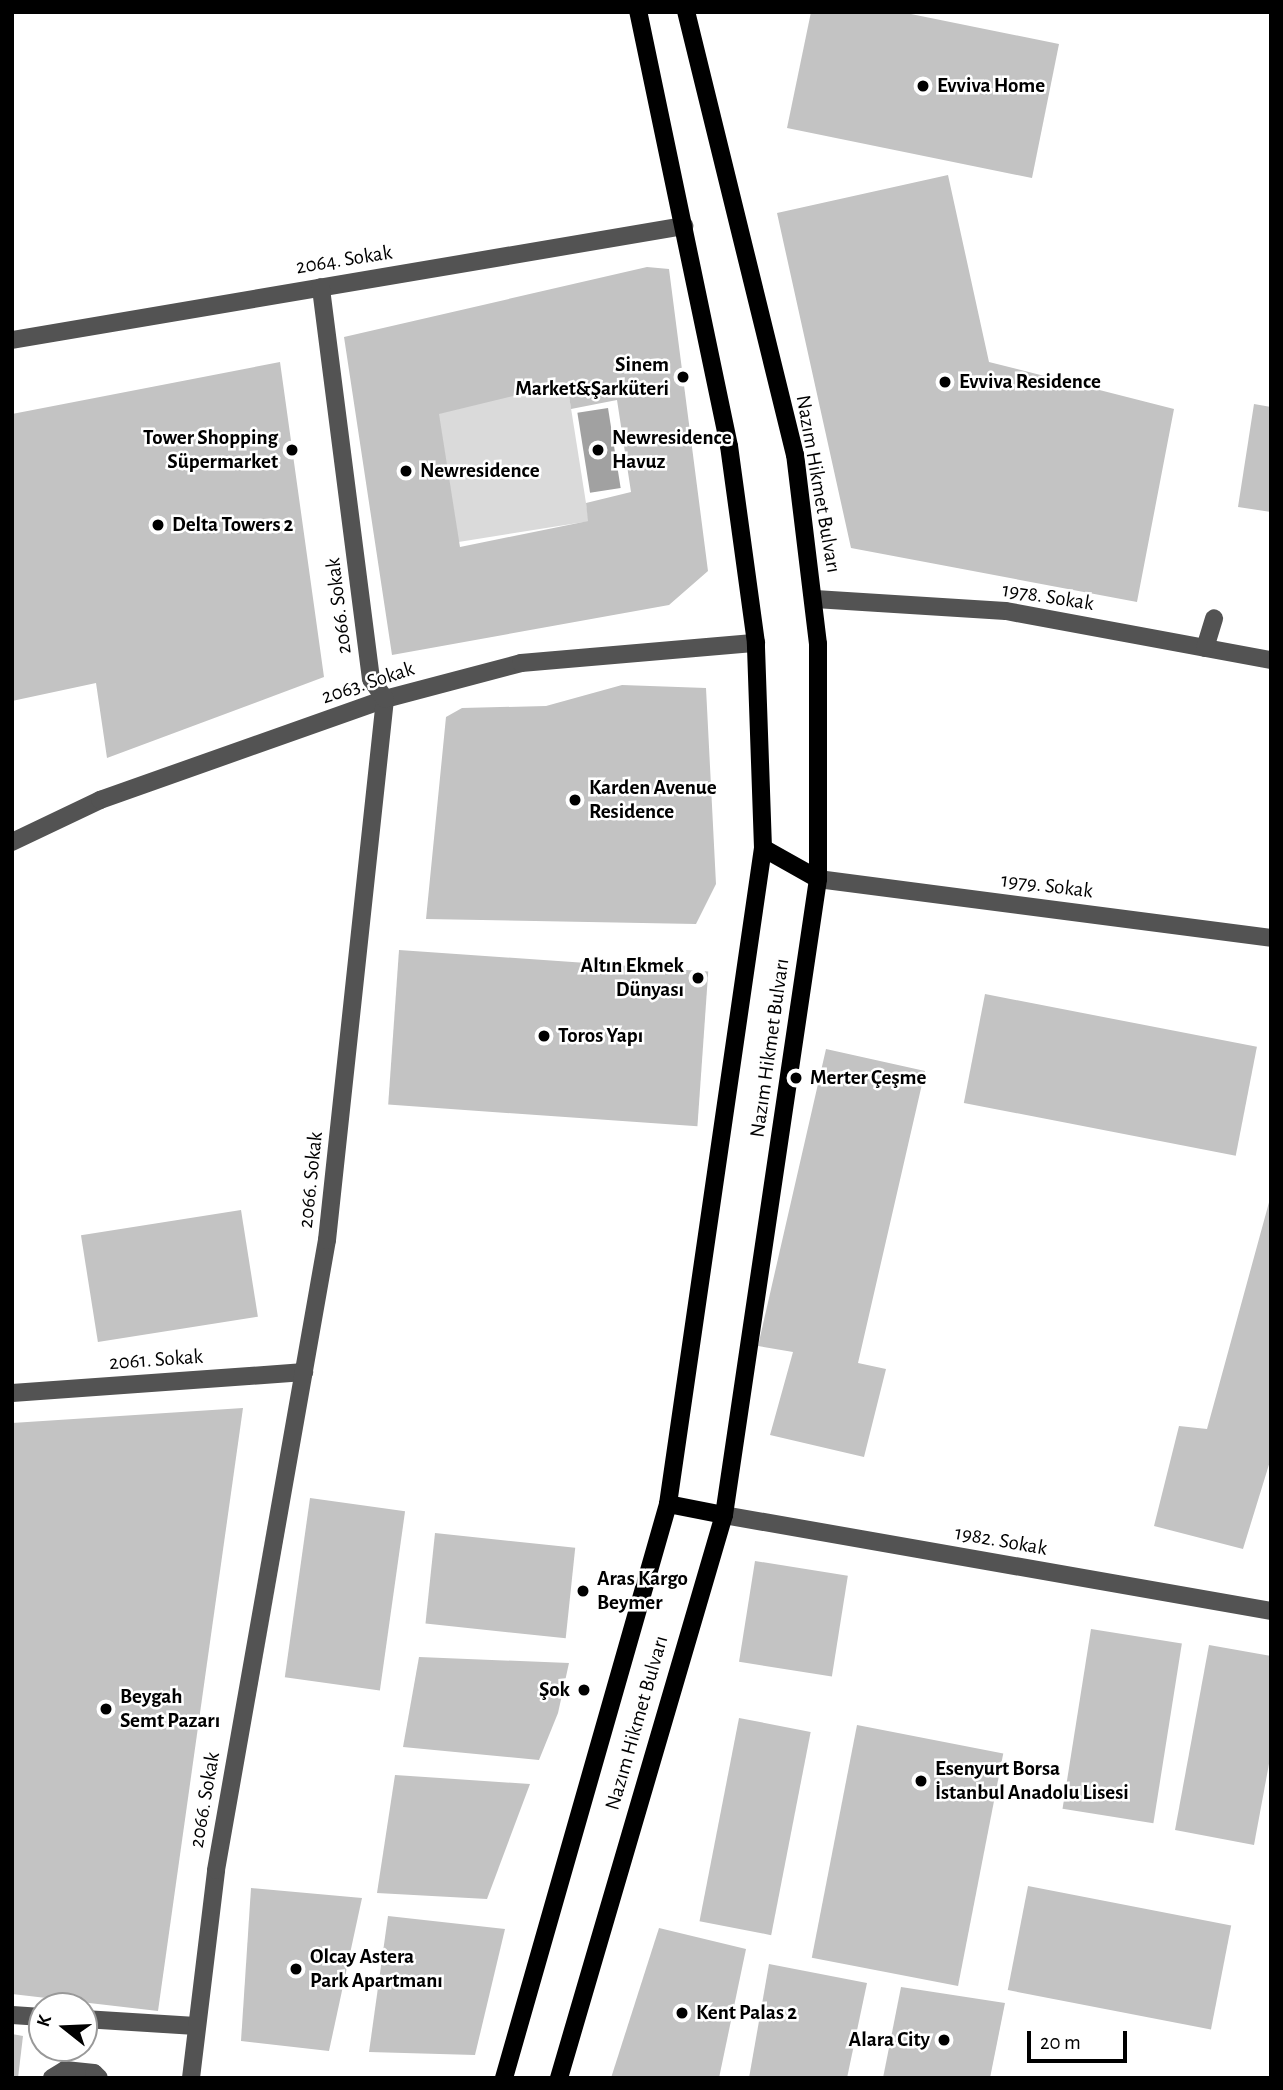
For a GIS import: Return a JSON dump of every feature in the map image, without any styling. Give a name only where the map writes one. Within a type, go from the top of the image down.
[{"type":"main road","name":"Nazım Hikmet Bulvarı","points":[[504,2078],[668,1504],[763,848],[757,643],[729,446],[638,12]]},
{"type":"main road","name":"Nazım Hikmet Bulvarı","points":[[559,2078],[724,1515],[818,879],[815,598],[795,455],[685,12]]},
{"type":"main road","points":[[763,848],[818,879]]},
{"type":"main road","points":[[668,1504],[724,1515]]},
{"type":"street","name":"2064. Sokak","points":[[12,340],[684,226]]},
{"type":"street","name":"2066. Sokak","points":[[191,2078],[216,1870],[327,1240],[385,699],[370,679],[354,495],[321,287]]},
{"type":"street","name":"1978. Sokak","points":[[815,598],[1006,611],[1271,660]]},
{"type":"street","points":[[1205,648],[1214,618]]},
{"type":"street","name":"2063. Sokak","points":[[12,842],[100,800],[385,699],[521,663],[757,643]]},
{"type":"street","name":"1979. Sokak","points":[[818,879],[1271,938]]},
{"type":"street","name":"2061. Sokak","points":[[12,1393],[304,1372]]},
{"type":"street","name":"1982. Sokak","points":[[724,1515],[1271,1611]]},
{"type":"street","points":[[98,2020],[196,2026]]},
{"type":"street","points":[[52,2078],[65,2070],[94,2073],[99,2078]]},
{"type":"shaded area","points":[[567,383],[589,521],[459,542],[437,404]]},
{"type":"shaded area","name":"Newresidence Havuz","points":[[608,408],[621,488],[590,493],[577,413]]},
{"type":"building","name":"Evviva Home","points":[[811,12],[901,12],[1059,44],[1032,178],[787,128]]},
{"type":"building","name":"Evviva Residence","points":[[948,175],[989,362],[1174,409],[1137,602],[851,548],[777,213]]},
{"type":"building","name":"Newresidence","points":[[647,267],[669,269],[708,571],[669,605],[392,655],[344,337]],"holes":[[[567,383],[571,409],[617,400],[631,492],[586,503],[588,521],[460,547],[439,414]]]},
{"type":"building","name":"Delta Towers 2","points":[[280,362],[324,677],[107,758],[96,683],[12,701],[12,414]]},
{"type":"building","points":[[1254,404],[1271,407],[1271,512],[1238,507]]},
{"type":"building","name":"Karden Avenue Residence","points":[[622,685],[706,688],[716,884],[696,924],[426,919],[446,717],[462,708],[546,706]]},
{"type":"building","name":"Toros Yapı","points":[[399,950],[708,972],[697,1126],[388,1105]]},
{"type":"building","points":[[985,994],[1257,1047],[1236,1156],[964,1103]]},
{"type":"building","points":[[826,1049],[925,1071],[858,1363],[886,1369],[864,1457],[770,1435],[793,1352],[758,1346]]},
{"type":"building","points":[[1271,1195],[1271,1458],[1243,1549],[1154,1526],[1179,1426],[1207,1429]]},
{"type":"building","points":[[241,1210],[258,1317],[98,1342],[81,1235]]},
{"type":"building","name":"Beygah Semt Pazarı","points":[[243,1408],[158,2011],[98,2004],[98,1992],[28,1992],[28,1996],[12,1994],[12,1423]]},
{"type":"building","points":[[310,1498],[405,1511],[380,1691],[285,1677]]},
{"type":"building","points":[[435,1533],[575,1548],[566,1638],[425,1624]]},
{"type":"building","points":[[755,1561],[848,1576],[832,1676],[739,1662]]},
{"type":"building","points":[[1091,1629],[1182,1643],[1153,1823],[1063,1809]]},
{"type":"building","points":[[1209,1645],[1271,1656],[1271,1753],[1254,1845],[1175,1830]]},
{"type":"building","points":[[419,1657],[569,1663],[558,1713],[539,1760],[403,1747]]},
{"type":"building","points":[[739,1718],[811,1732],[771,1935],[700,1921]]},
{"type":"building","points":[[857,1725],[1003,1753],[958,1986],[812,1958]]},
{"type":"building","points":[[395,1775],[530,1784],[487,1899],[377,1893]]},
{"type":"building","points":[[1028,1886],[1231,1925],[1211,2030],[1008,1990]]},
{"type":"building","name":"Olcay Astera Park Apartmanı","points":[[251,1888],[362,1898],[329,2051],[241,2041]]},
{"type":"building","points":[[388,1916],[505,1929],[475,2055],[369,2052]]},
{"type":"building","name":"Kent Palas 2","points":[[659,1928],[746,1949],[719,2078],[611,2078]]},
{"type":"building","points":[[769,1964],[867,1983],[847,2078],[749,2078]]},
{"type":"building","name":"Alara City","points":[[901,1987],[1005,2003],[990,2078],[883,2078]]},
{"type":"building","points":[[12,2034],[23,2036],[18,2078],[12,2078]]},
{"type":"place","name":"Evviva Home","points":[[923,86]]},
{"type":"place","name":"Sinem Market&Şarküteri","points":[[683,377]]},
{"type":"place","name":"Evviva Residence","points":[[945,382]]},
{"type":"place","name":"Tower Shopping Süpermarket","points":[[292,450]]},
{"type":"place","name":"Newresidence Havuz","points":[[598,450]]},
{"type":"place","name":"Newresidence","points":[[406,471]]},
{"type":"place","name":"Delta Towers 2","points":[[158,525]]},
{"type":"place","name":"Karden Avenue Residence","points":[[575,800]]},
{"type":"place","name":"Altın Ekmek Dünyası","points":[[698,978]]},
{"type":"place","name":"Toros Yapı","points":[[544,1036]]},
{"type":"place","name":"Merter Çeşme","points":[[796,1078]]},
{"type":"place","name":"Aras Kargo Beymer","points":[[583,1591]]},
{"type":"place","name":"Şok","points":[[584,1690]]},
{"type":"place","name":"Beygah Semt Pazarı","points":[[106,1709]]},
{"type":"place","name":"Esenyurt Borsa İstanbul Anadolu Lisesi","points":[[921,1781]]},
{"type":"place","name":"Olcay Astera Park Apartmanı","points":[[296,1969]]},
{"type":"place","name":"Kent Palas 2","points":[[682,2013]]},
{"type":"place","name":"Alara City","points":[[944,2040]]}]
